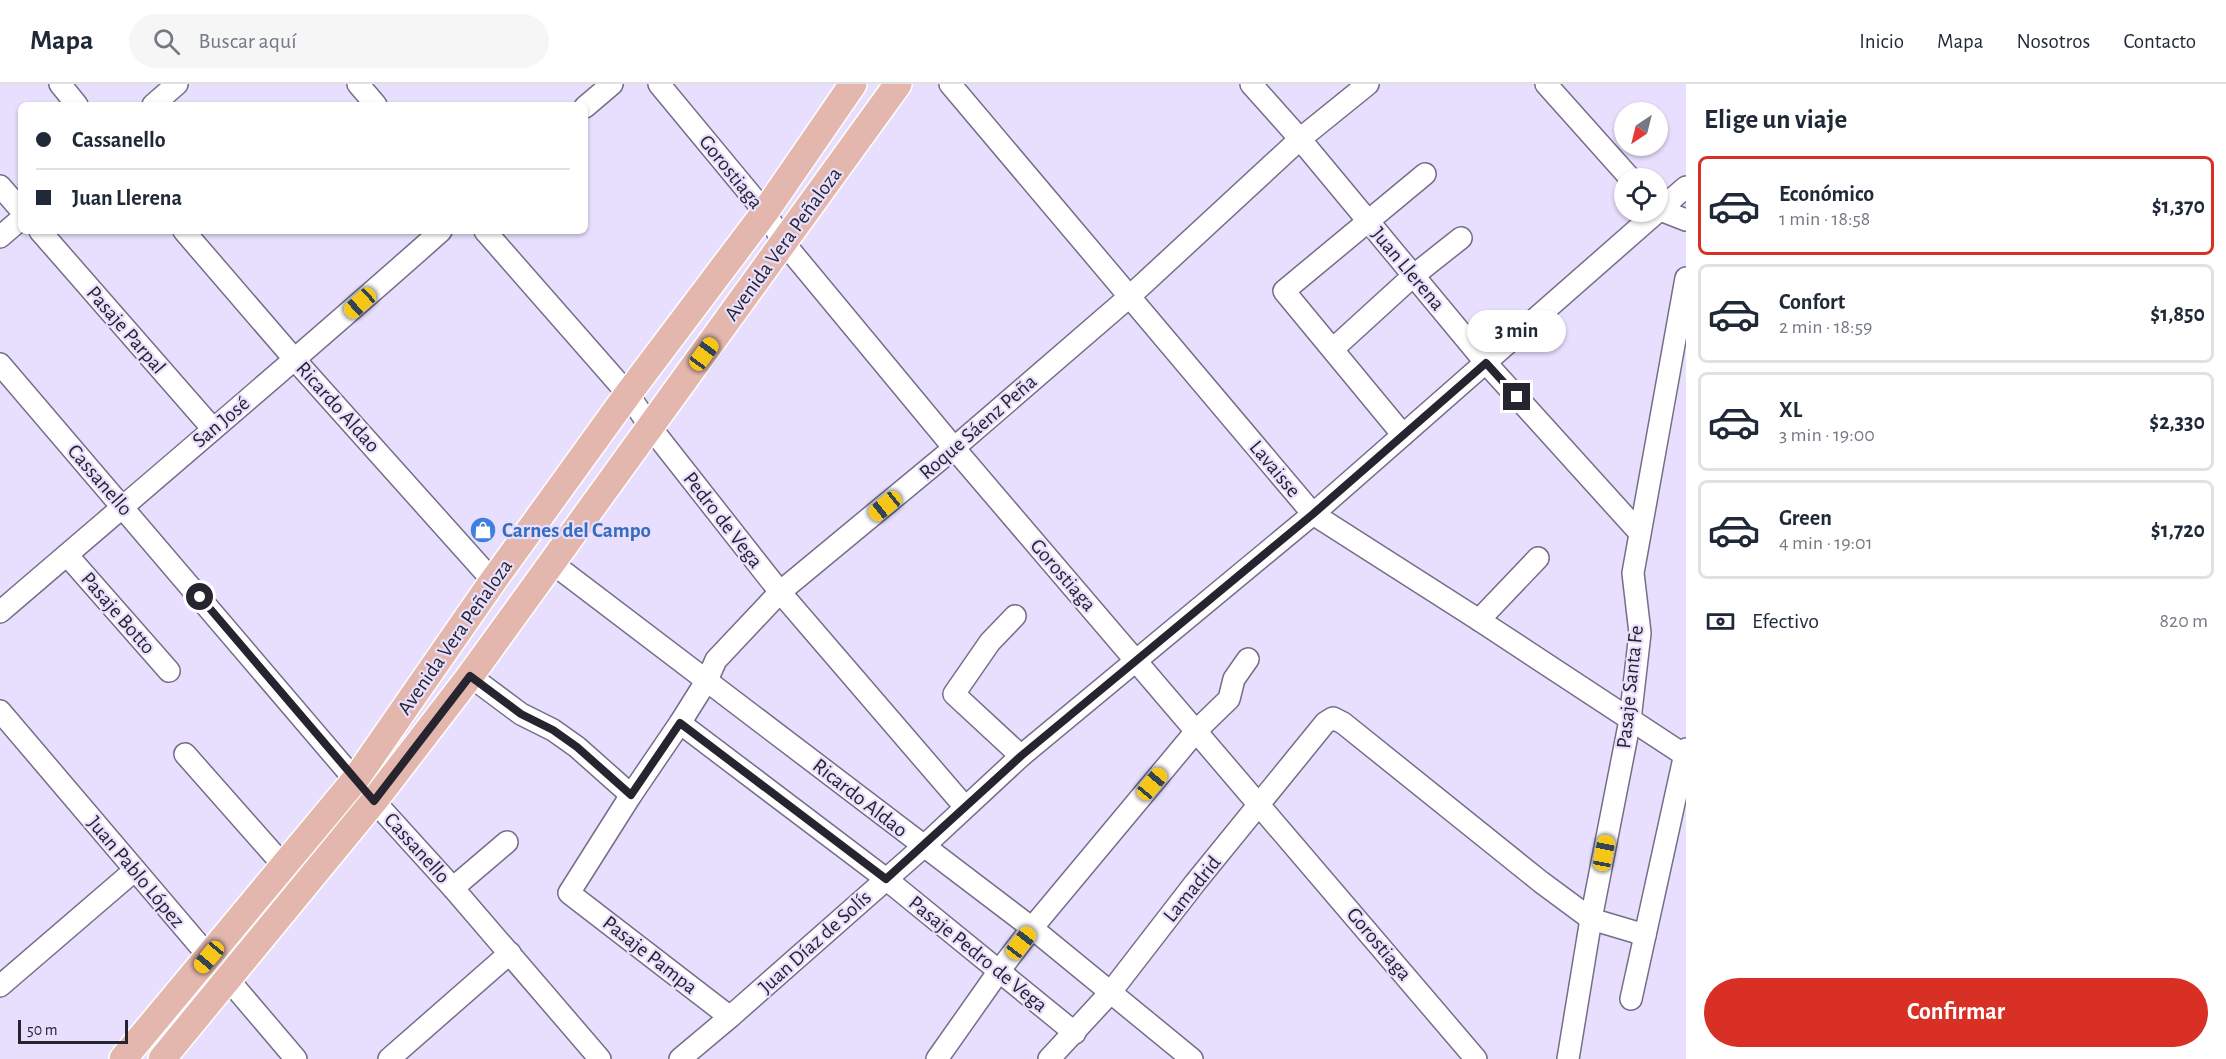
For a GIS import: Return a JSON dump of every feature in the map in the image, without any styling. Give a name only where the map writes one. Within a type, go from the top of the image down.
[{"type":"main road","name":"Avenida Vera Peñaloza","points":[[123,1059],[355,780],[628,394],[765,212],[853,84]]},
{"type":"main road","name":"Avenida Vera Peñaloza","points":[[162,1059],[374,801],[470,676],[898,84]]},
{"type":"street","points":[[60,84],[75,102]]},
{"type":"street","points":[[156,102],[177,84]]},
{"type":"street","points":[[588,104],[612,84]]},
{"type":"street","name":"Gorostiaga","points":[[659,84],[765,212],[784,243],[954,448],[1476,1059]]},
{"type":"street","name":"Lavaisse","points":[[950,84],[1313,514],[1686,754]]},
{"type":"street","name":"Juan Llerena","points":[[1251,84],[1300,139],[1486,363],[1639,532]]},
{"type":"street","name":"Roque Sáenz Peña","points":[[569,893],[680,723],[707,680],[716,660],[780,592],[954,448],[1129,297],[1300,139],[1368,84]]},
{"type":"street","points":[[1546,84],[1621,168]]},
{"type":"street","points":[[1404,435],[1284,291],[1425,174]]},
{"type":"street","points":[[0,186],[18,207]]},
{"type":"street","name":"Juan Díaz de Solís","points":[[1668,202],[1686,187]]},
{"type":"street","points":[[1668,214],[1686,220]]},
{"type":"street","points":[[0,237],[18,222]]},
{"type":"street","name":"Juan Díaz de Solís","points":[[680,1059],[923,847],[1021,756],[1313,514],[1645,222]]},
{"type":"street","name":"Pasaje Parpal","points":[[43,234],[213,429]]},
{"type":"street","name":"Ricardo Aldao","points":[[187,234],[494,581]]},
{"type":"street","name":"San José","points":[[0,612],[296,360],[438,234]]},
{"type":"street","name":"Pedro de Vega","points":[[488,234],[628,394],[651,428],[780,592],[965,807]]},
{"type":"street","points":[[1334,350],[1413,276],[1461,238]]},
{"type":"street","name":"Pasaje Santa Fe","points":[[1568,1059],[1590,919],[1630,720],[1640,633],[1634,573],[1639,532],[1686,278]]},
{"type":"street","name":"Cassanello","points":[[0,364],[355,780],[453,888],[600,1059]]},
{"type":"street","name":"Pasaje Botto","points":[[66,555],[168,671]]},
{"type":"street","points":[[1479,620],[1538,558]]},
{"type":"street","name":"Ricardo Aldao","points":[[552,563],[1032,928],[1192,1059]]},
{"type":"street","points":[[1015,616],[990,642],[954,694],[1021,756]]},
{"type":"street","points":[[937,1059],[1032,928],[1197,730],[1229,699],[1234,679],[1248,659]]},
{"type":"street","points":[[470,676],[521,714],[553,730],[577,747],[631,795]]},
{"type":"street","name":"Juan Pablo López","points":[[0,711],[296,1059]]},
{"type":"street","name":"Lamadrid","points":[[1051,1058],[1110,993],[1195,883],[1325,723],[1334,718],[1590,919]]},
{"type":"street","name":"Pasaje Pedro de Vega","points":[[680,723],[886,879],[1075,1034]]},
{"type":"street","points":[[185,754],[284,866]]},
{"type":"street","points":[[1631,999],[1686,754]]},
{"type":"street","points":[[453,888],[507,842]]},
{"type":"street","points":[[0,986],[135,870]]},
{"type":"street","name":"Pasaje Pampa","points":[[569,893],[730,1017]]},
{"type":"street","points":[[1590,919],[1645,935]]},
{"type":"street","points":[[388,1059],[510,953]]},
{"type":"place","name":"Carnes del Campo","points":[[483,530]]},
{"type":"route","points":[[200,597],[374,801],[470,676],[521,714],[553,730],[577,747],[631,795],[680,723],[886,879],[1021,756],[1313,514],[1486,363],[1517,397]]}]
